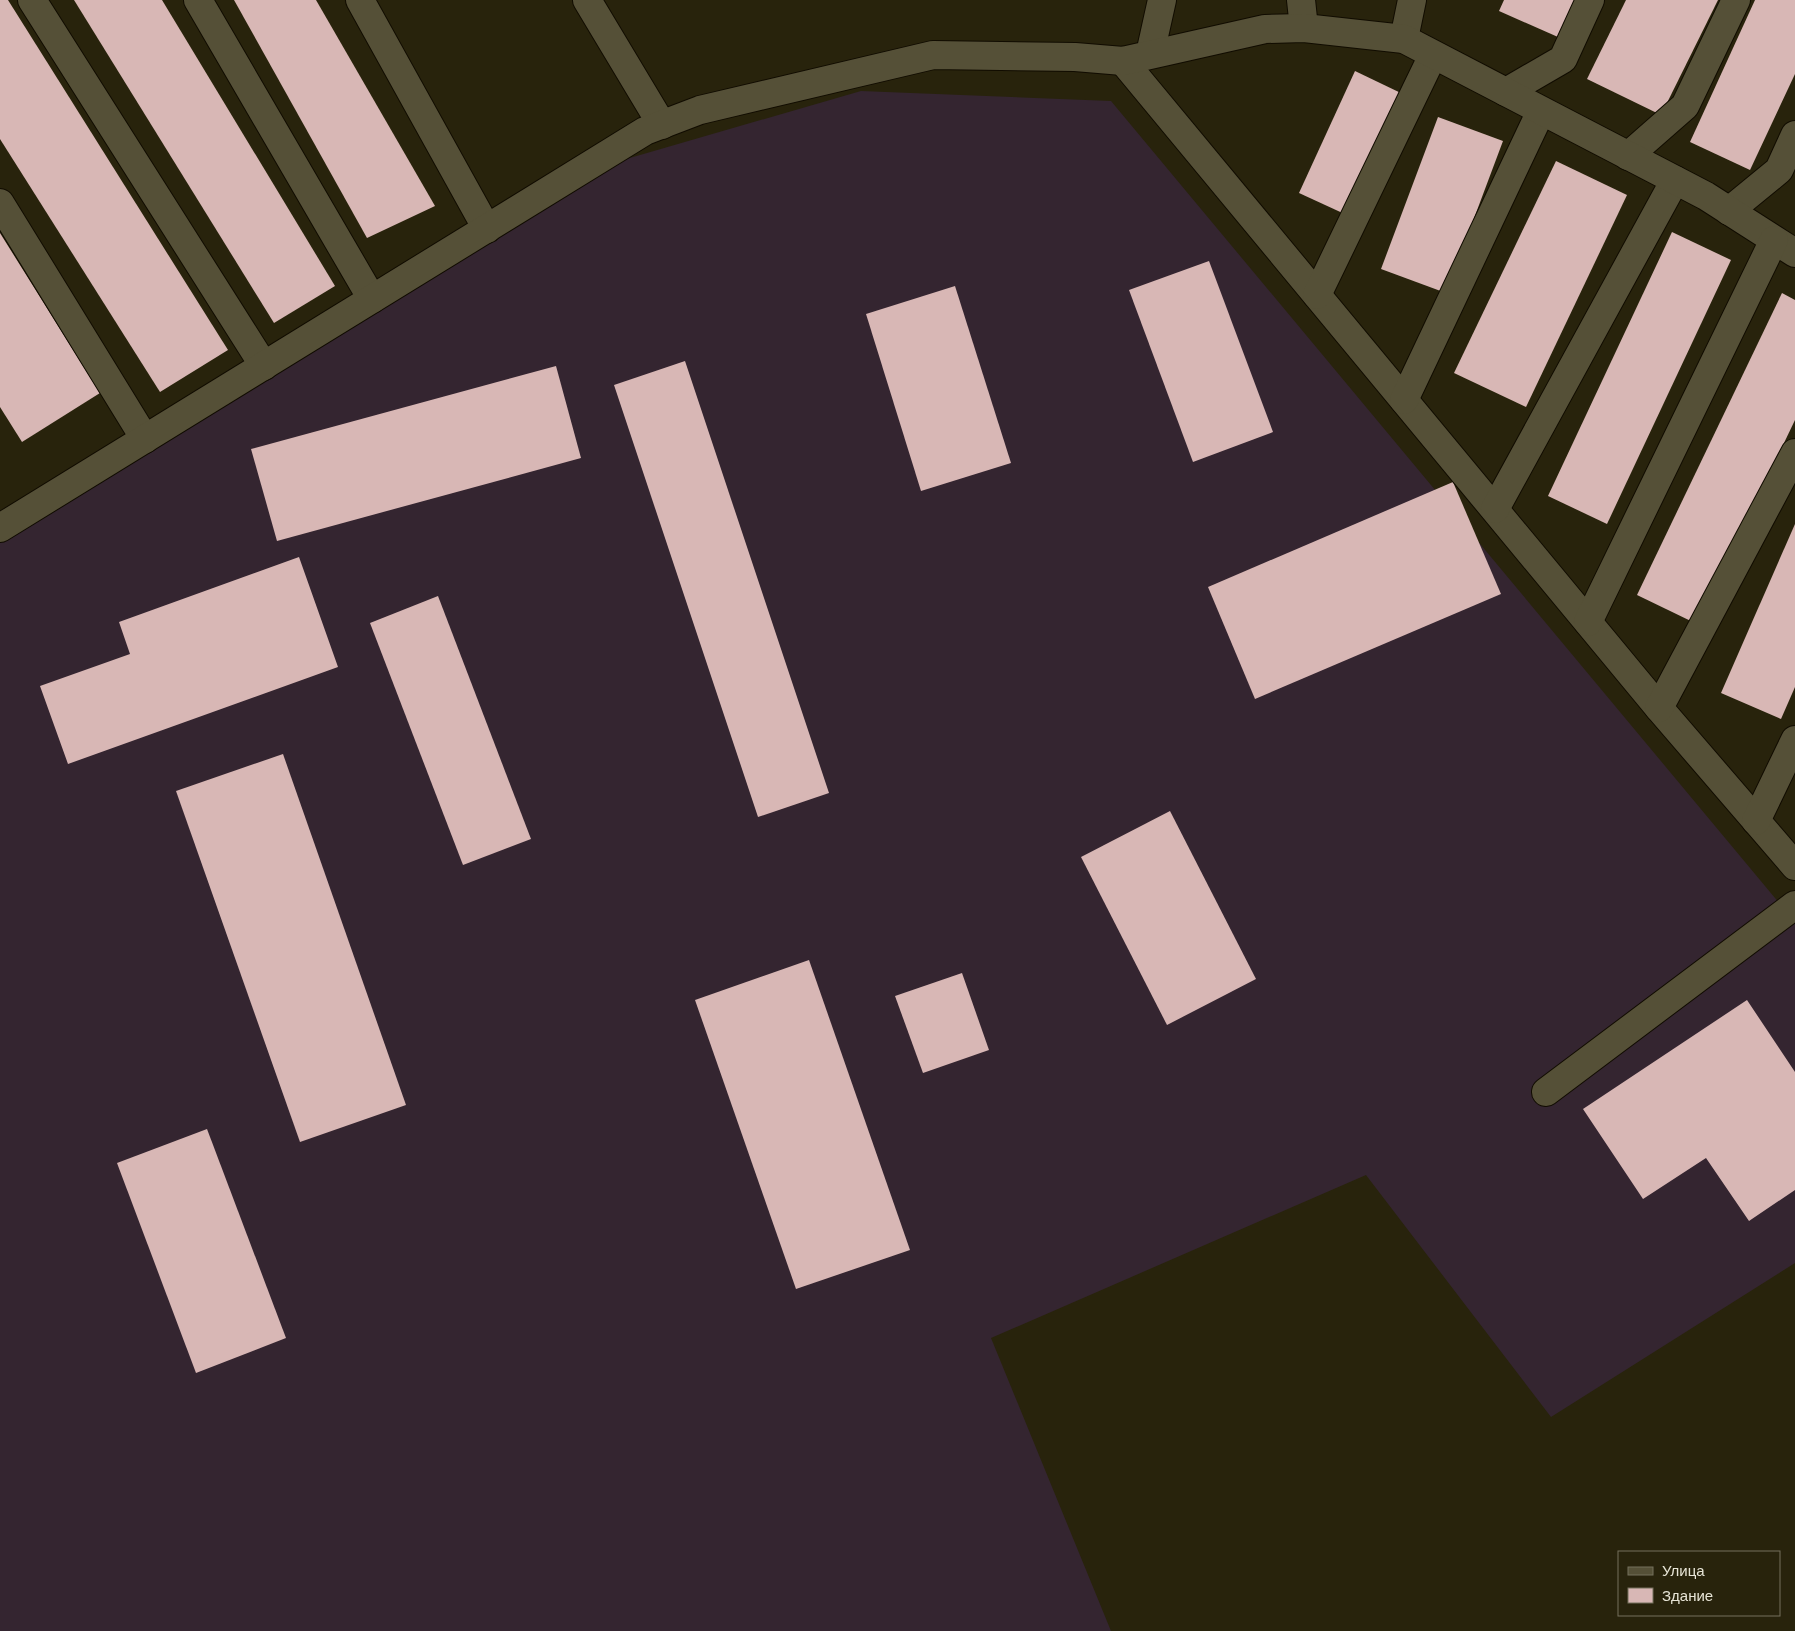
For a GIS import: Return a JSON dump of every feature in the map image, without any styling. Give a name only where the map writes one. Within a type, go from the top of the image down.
[{"type":"street","points":[[32,0],[264,366]]},
{"type":"street","points":[[198,0],[372,299]]},
{"type":"street","points":[[360,0],[487,229]]},
{"type":"street","points":[[587,0],[662,125]]},
{"type":"street","points":[[1150,54],[1162,0]]},
{"type":"street","points":[[1301,0],[1304,28]]},
{"type":"street","points":[[1404,39],[1412,0]]},
{"type":"street","points":[[1506,92],[1563,60],[1590,0]]},
{"type":"street","points":[[1628,156],[1686,106],[1736,0]]},
{"type":"street","points":[[2,521],[145,439],[645,131],[700,110],[933,55],[1075,57],[1123,61],[1265,30],[1304,28],[1404,39],[1706,196],[1784,246],[1588,622]]},
{"type":"street","points":[[1317,295],[1433,55]]},
{"type":"street","points":[[1123,61],[1588,622],[1795,866]]},
{"type":"street","points":[[1404,400],[1541,111]]},
{"type":"street","points":[[1729,211],[1779,170],[1795,135]]},
{"type":"street","points":[[1495,509],[1675,180]]},
{"type":"street","points":[[0,203],[145,439]]},
{"type":"street","points":[[1660,708],[1795,453]]},
{"type":"street","points":[[1756,821],[1795,740]]},
{"type":"street","points":[[1546,1092],[1795,905]]},
{"type":"shaded area","points":[[861,91],[1111,101],[1795,922],[1795,1263],[1551,1417],[1366,1175],[991,1338],[1111,1631],[0,1631],[0,539],[616,162]]},
{"type":"building","points":[[0,0],[8,0],[228,350],[160,392],[0,139]]},
{"type":"building","points":[[74,0],[162,0],[335,286],[274,323]]},
{"type":"building","points":[[234,0],[316,0],[435,206],[367,238]]},
{"type":"building","points":[[1504,0],[1585,0],[1567,41],[1499,11]]},
{"type":"building","points":[[1626,0],[1718,0],[1661,115],[1587,79]]},
{"type":"building","points":[[1755,0],[1795,0],[1795,74],[1750,170],[1690,142]]},
{"type":"building","points":[[1355,71],[1405,95],[1349,216],[1299,193]]},
{"type":"building","points":[[1438,117],[1503,141],[1446,293],[1381,269]]},
{"type":"building","points":[[1556,161],[1627,195],[1526,407],[1454,373]]},
{"type":"building","points":[[1672,232],[1731,260],[1607,524],[1548,496]]},
{"type":"building","points":[[0,233],[100,393],[22,442],[0,407]]},
{"type":"building","points":[[1209,261],[1273,432],[1193,462],[1129,290]]},
{"type":"building","points":[[955,286],[1011,463],[921,491],[866,314]]},
{"type":"building","points":[[1782,293],[1795,300],[1795,420],[1697,624],[1637,595]]},
{"type":"building","points":[[685,361],[829,793],[758,817],[614,385]]},
{"type":"building","points":[[556,366],[581,458],[277,541],[251,449]]},
{"type":"building","points":[[1453,482],[1501,594],[1255,699],[1208,587]]},
{"type":"building","points":[[1795,524],[1795,687],[1781,719],[1721,693]]},
{"type":"building","points":[[299,557],[338,667],[68,764],[40,686],[130,654],[119,622]]},
{"type":"building","points":[[438,596],[531,839],[463,865],[370,623]]},
{"type":"building","points":[[283,754],[406,1105],[300,1142],[176,791]]},
{"type":"building","points":[[1170,811],[1256,979],[1167,1025],[1081,857]]},
{"type":"building","points":[[809,960],[910,1250],[796,1289],[695,1000]]},
{"type":"building","points":[[962,973],[989,1050],[923,1073],[895,996]]},
{"type":"building","points":[[1747,1000],[1795,1072],[1795,1190],[1749,1221],[1706,1158],[1643,1199],[1583,1109]]},
{"type":"building","points":[[207,1129],[286,1338],[196,1373],[117,1163]]}]
